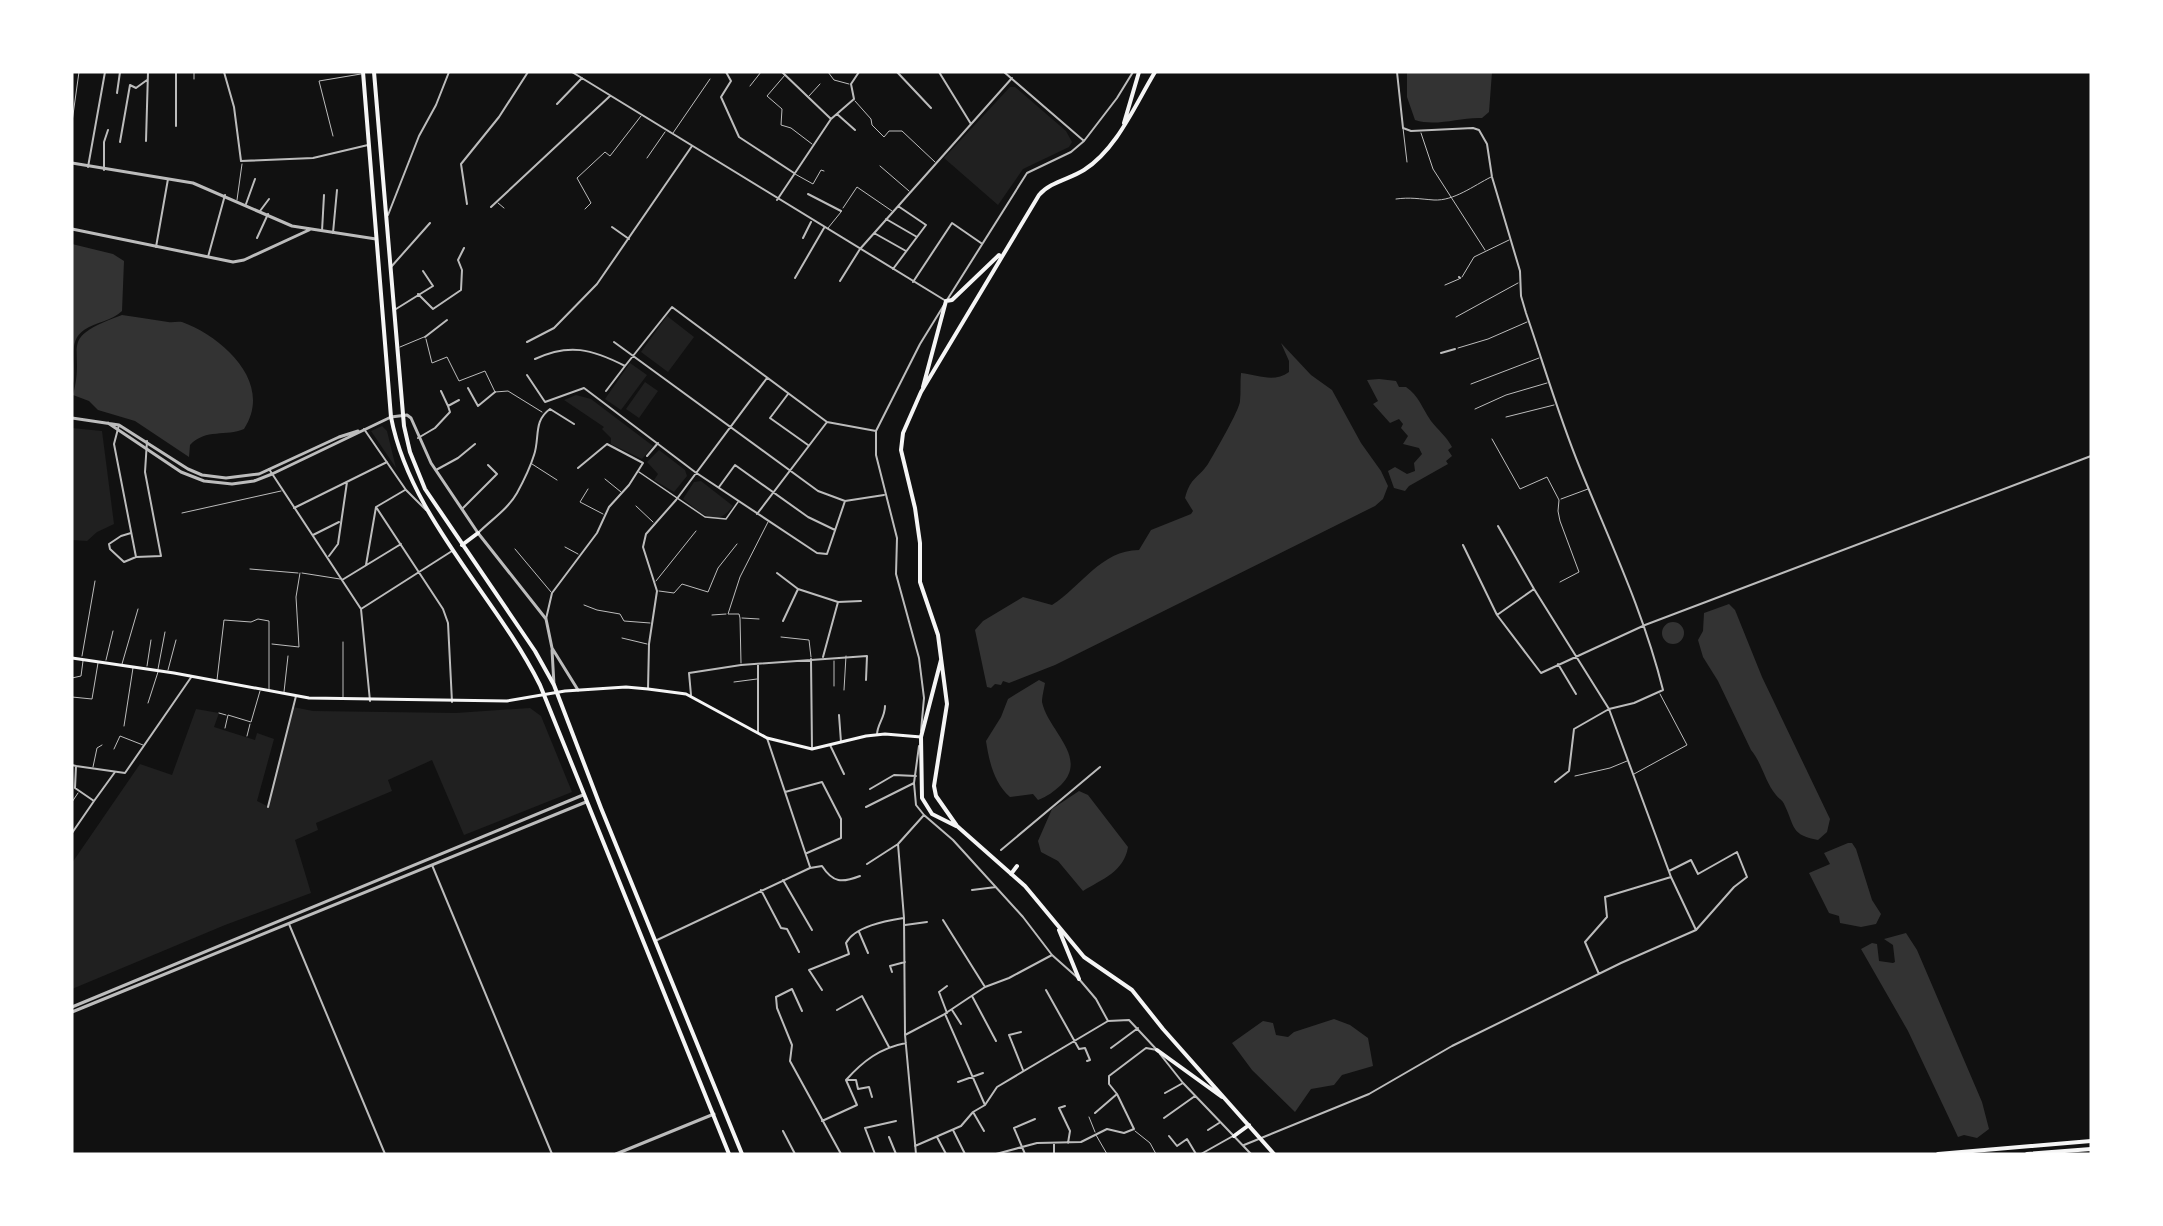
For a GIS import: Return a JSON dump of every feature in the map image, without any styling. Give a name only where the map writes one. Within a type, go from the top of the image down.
[{"type":"main road","points":[[374,72],[393,311],[410,452],[421,481],[535,651],[554,685],[742,1154]]},
{"type":"main road","points":[[1123,127],[1139,72]]},
{"type":"main road","points":[[1155,72],[1112,143],[1091,164],[1043,191],[1004,250],[921,392],[903,433],[901,450],[915,508],[920,543],[920,582],[934,620],[942,656],[947,712],[934,790],[940,805],[957,826],[1025,886],[1084,957],[1132,990],[1163,1029],[1274,1154]]},
{"type":"main road","points":[[363,73],[391,417],[400,455],[427,510],[524,655],[543,695],[729,1154]]},
{"type":"main road","points":[[921,392],[946,301],[952,300],[1004,250]]},
{"type":"main road","points":[[462,545],[478,533]]},
{"type":"main road","points":[[942,656],[921,737],[924,803],[940,820],[957,826]]},
{"type":"main road","points":[[72,658],[147,668],[296,696],[343,700],[507,701],[578,690],[648,689],[691,696],[758,734],[812,749],[877,735],[921,737]]},
{"type":"main road","points":[[1011,874],[1017,866]]},
{"type":"main road","points":[[1057,926],[1079,979]]},
{"type":"main road","points":[[1157,1050],[1229,1103]]},
{"type":"main road","points":[[1234,1136],[1249,1125]]},
{"type":"main road","points":[[1938,1154],[2091,1141]]},
{"type":"main road","points":[[2027,1154],[2091,1149]]},
{"type":"street","points":[[88,167],[105,72]]},
{"type":"street","points":[[117,93],[120,72]]},
{"type":"street","points":[[146,141],[148,72]]},
{"type":"street","points":[[176,72],[176,126]]},
{"type":"street","points":[[224,72],[234,107],[241,161],[313,159],[369,145]]},
{"type":"street","points":[[386,219],[418,136],[433,111],[449,72]]},
{"type":"street","points":[[467,204],[461,164],[499,117],[528,72]]},
{"type":"street","points":[[572,72],[777,200],[946,301]]},
{"type":"street","points":[[726,72],[731,81],[721,97],[737,135],[794,173]]},
{"type":"street","points":[[782,72],[831,119]]},
{"type":"street","points":[[777,200],[831,119],[854,99],[851,84],[859,72]]},
{"type":"street","points":[[897,72],[931,108]]},
{"type":"street","points":[[939,72],[971,124]]},
{"type":"street","points":[[1004,72],[1084,141]]},
{"type":"street","points":[[1108,1021],[1100,1004],[1079,979],[1052,954],[953,840],[916,806],[914,783],[924,698],[919,658],[898,589],[895,553],[897,538],[884,495],[876,455],[876,431],[920,344],[1027,172],[1071,152],[1084,141],[1117,98],[1133,72]]},
{"type":"street","points":[[1397,72],[1403,128],[1421,131],[1479,130],[1487,144],[1492,177],[1511,239],[1521,296],[1529,322],[1556,404],[1645,625],[1663,690],[1660,694],[1609,709],[1574,729],[1569,771],[1555,782]]},
{"type":"street","points":[[558,104],[582,78]]},
{"type":"street","points":[[840,281],[860,249],[1012,78]]},
{"type":"street","points":[[120,142],[130,86],[136,88],[147,80]]},
{"type":"street","points":[[491,207],[610,96]]},
{"type":"street","points":[[837,114],[855,130]]},
{"type":"street","points":[[104,170],[104,142],[108,130]]},
{"type":"street","points":[[527,342],[554,328],[572,312],[608,271],[692,146]]},
{"type":"street","points":[[72,163],[193,183],[237,200],[292,226],[376,239]]},
{"type":"street","points":[[156,247],[168,179]]},
{"type":"street","points":[[246,204],[255,179]]},
{"type":"street","points":[[333,233],[337,190]]},
{"type":"street","points":[[808,194],[841,212]]},
{"type":"street","points":[[208,257],[225,195]]},
{"type":"street","points":[[322,231],[324,195]]},
{"type":"street","points":[[260,211],[269,199]]},
{"type":"street","points":[[893,269],[926,225],[898,206]]},
{"type":"street","points":[[257,238],[268,214]]},
{"type":"street","points":[[886,219],[917,237]]},
{"type":"street","points":[[803,238],[812,221]]},
{"type":"street","points":[[390,269],[430,223]]},
{"type":"street","points":[[913,282],[952,223],[981,243]]},
{"type":"street","points":[[612,227],[629,239]]},
{"type":"street","points":[[795,279],[824,228]]},
{"type":"street","points":[[72,229],[228,261],[244,260],[310,229]]},
{"type":"street","points":[[874,233],[906,252]]},
{"type":"street","points":[[418,294],[432,309],[461,290],[462,270],[458,260],[464,249]]},
{"type":"street","points":[[393,311],[432,286],[423,271]]},
{"type":"street","points":[[606,391],[672,307],[827,422],[876,431]]},
{"type":"street","points":[[425,337],[447,320]]},
{"type":"street","points":[[614,342],[634,354],[818,491],[845,501],[884,495]]},
{"type":"street","points":[[535,359],[553,351],[573,349],[609,358],[625,366]]},
{"type":"street","points":[[1441,353],[1455,349]]},
{"type":"street","points":[[527,375],[545,402],[584,388],[738,502],[817,552],[827,554],[845,501]]},
{"type":"street","points":[[648,689],[649,644],[657,591],[656,581],[643,547],[646,534],[678,497],[695,471],[767,378]]},
{"type":"street","points":[[468,388],[478,406],[495,392]]},
{"type":"street","points":[[418,438],[435,428],[450,412],[441,390]]},
{"type":"street","points":[[788,394],[770,418],[808,445]]},
{"type":"street","points":[[448,406],[459,400]]},
{"type":"street","points":[[478,533],[512,502],[531,463],[537,443],[539,420],[544,413],[550,409],[573,424]]},
{"type":"street","points":[[108,423],[182,472],[222,484],[254,481],[391,417],[404,415],[411,418],[418,438],[436,470],[478,533],[546,619]]},
{"type":"street","points":[[72,418],[119,424],[184,467],[202,475],[222,478],[246,477],[269,469],[352,431],[362,430]]},
{"type":"street","points":[[757,514],[827,422]]},
{"type":"street","points":[[119,424],[114,444],[136,557]]},
{"type":"street","points":[[362,430],[405,490],[427,510]]},
{"type":"street","points":[[131,533],[109,544],[110,549],[124,562],[136,557],[161,556],[145,472],[144,446],[147,441]]},
{"type":"street","points":[[647,456],[658,443]]},
{"type":"street","points":[[436,470],[458,458],[474,444]]},
{"type":"street","points":[[554,685],[552,648],[546,619],[552,593],[597,533],[604,515],[623,493],[643,463],[607,444],[578,468]]},
{"type":"street","points":[[1463,545],[1497,615],[1541,673],[1645,625],[2091,456]]},
{"type":"street","points":[[166,462],[170,458]]},
{"type":"street","points":[[294,508],[387,462]]},
{"type":"street","points":[[462,509],[497,474],[488,465]]},
{"type":"street","points":[[719,487],[735,465],[808,517],[836,530]]},
{"type":"street","points":[[182,472],[184,467]]},
{"type":"street","points":[[269,469],[281,491],[328,556],[361,609],[370,700]]},
{"type":"street","points":[[638,471],[705,517],[717,520],[726,519],[738,502]]},
{"type":"street","points":[[222,478],[222,484]]},
{"type":"street","points":[[328,556],[338,544],[339,522],[347,482]]},
{"type":"street","points":[[366,565],[376,507],[405,490]]},
{"type":"street","points":[[376,507],[443,609],[448,623],[452,702]]},
{"type":"street","points":[[313,535],[339,522]]},
{"type":"street","points":[[1498,525],[1534,589],[1578,656],[1609,709],[1671,877],[1696,930]]},
{"type":"street","points":[[342,580],[401,543]]},
{"type":"street","points":[[361,609],[455,550]]},
{"type":"street","points":[[777,573],[798,589],[838,602],[861,601]]},
{"type":"street","points":[[783,621],[798,589]]},
{"type":"street","points":[[1497,615],[1534,589]]},
{"type":"street","points":[[823,657],[838,602]]},
{"type":"street","points":[[552,648],[578,690]]},
{"type":"street","points":[[691,696],[689,673],[823,657],[867,656],[866,680]]},
{"type":"street","points":[[811,659],[812,749]]},
{"type":"street","points":[[758,664],[758,734]]},
{"type":"street","points":[[1558,664],[1576,694]]},
{"type":"street","points":[[94,801],[73,788],[74,766],[125,773],[192,676]]},
{"type":"street","points":[[268,807],[296,696]]},
{"type":"street","points":[[877,735],[877,729],[885,716],[885,706]]},
{"type":"street","points":[[839,715],[841,742]]},
{"type":"street","points":[[768,738],[810,868]]},
{"type":"street","points":[[831,745],[844,774]]},
{"type":"street","points":[[1001,850],[1100,767]]},
{"type":"street","points":[[72,833],[114,772]]},
{"type":"street","points":[[870,789],[894,775],[915,776]]},
{"type":"street","points":[[785,792],[822,782],[841,819],[841,838],[807,853]]},
{"type":"street","points":[[866,807],[914,783]]},
{"type":"street","points":[[72,1007],[583,795]]},
{"type":"street","points":[[72,1012],[586,802]]},
{"type":"street","points":[[867,864],[898,844],[924,815]]},
{"type":"street","points":[[898,844],[904,918],[905,1035],[916,1153],[911,1154]]},
{"type":"street","points":[[1244,1145],[1370,1094],[1452,1046],[1599,974],[1696,930],[1734,887],[1747,877],[1737,852],[1698,874],[1691,860],[1669,871]]},
{"type":"street","points":[[430,859],[552,1154]]},
{"type":"street","points":[[655,941],[810,868],[822,866],[828,876],[836,881],[845,882],[860,876]]},
{"type":"street","points":[[1599,974],[1585,942],[1605,920],[1605,897],[1671,877]]},
{"type":"street","points":[[783,880],[812,930]]},
{"type":"street","points":[[376,881],[379,887]]},
{"type":"street","points":[[972,890],[996,887]]},
{"type":"street","points":[[761,890],[782,928],[787,929],[799,952]]},
{"type":"street","points":[[286,918],[385,1154]]},
{"type":"street","points":[[822,990],[810,970],[849,954],[846,943],[851,935],[884,921],[904,918]]},
{"type":"street","points":[[943,920],[985,987]]},
{"type":"street","points":[[904,925],[927,922]]},
{"type":"street","points":[[859,932],[868,953]]},
{"type":"street","points":[[238,938],[240,944]]},
{"type":"street","points":[[905,1035],[946,1014],[985,987],[1009,978],[1052,954]]},
{"type":"street","points":[[892,972],[890,966],[905,962]]},
{"type":"street","points":[[947,986],[939,992],[946,1014],[985,1105]]},
{"type":"street","points":[[802,1011],[792,989],[776,997],[777,1008],[792,1045],[790,1061],[841,1154]]},
{"type":"street","points":[[1046,990],[1079,1050],[1085,1048],[1090,1060],[1087,1061]]},
{"type":"street","points":[[109,992],[111,997]]},
{"type":"street","points":[[837,1010],[862,996],[889,1047]]},
{"type":"street","points":[[972,996],[996,1041]]},
{"type":"street","points":[[952,1010],[961,1024]]},
{"type":"street","points":[[915,1146],[962,1126],[973,1112],[985,1105],[997,1087],[1023,1070],[1108,1021],[1129,1020],[1219,1123],[1251,1154]]},
{"type":"street","points":[[1111,1048],[1138,1028]]},
{"type":"street","points":[[1021,1032],[1009,1035],[1023,1070]]},
{"type":"street","points":[[846,1080],[868,1058],[889,1047],[906,1043]]},
{"type":"street","points":[[996,1154],[1022,1146],[1081,1142],[1107,1130],[1124,1133],[1134,1129],[1117,1094],[1109,1084],[1109,1076],[1146,1048],[1157,1050]]},
{"type":"street","points":[[958,1082],[983,1073]]},
{"type":"street","points":[[822,1121],[857,1105],[846,1080]]},
{"type":"street","points":[[846,1080],[856,1080],[858,1089],[869,1087],[872,1097]]},
{"type":"street","points":[[1164,1094],[1183,1083]]},
{"type":"street","points":[[1095,1113],[1117,1094]]},
{"type":"street","points":[[1164,1118],[1195,1096]]},
{"type":"street","points":[[1065,1106],[1059,1108],[1070,1131],[1068,1143]]},
{"type":"street","points":[[973,1112],[984,1131]]},
{"type":"street","points":[[616,1154],[714,1114]]},
{"type":"street","points":[[1025,1154],[1014,1128],[1035,1119]]},
{"type":"street","points":[[875,1154],[865,1128],[896,1121]]},
{"type":"street","points":[[1208,1130],[1219,1123]]},
{"type":"street","points":[[953,1130],[965,1154]]},
{"type":"street","points":[[783,1131],[795,1154]]},
{"type":"street","points":[[1169,1136],[1177,1146],[1187,1139],[1196,1154]]},
{"type":"street","points":[[1202,1154],[1234,1136]]},
{"type":"street","points":[[889,1137],[896,1154]]},
{"type":"street","points":[[938,1137],[946,1154]]},
{"type":"street","points":[[1054,1143],[1054,1154]]},
{"type":"lane","points":[[72,122],[79,72]]},
{"type":"lane","points":[[194,72],[194,79]]},
{"type":"lane","points":[[750,86],[760,72]]},
{"type":"lane","points":[[828,72],[839,82],[851,84]]},
{"type":"lane","points":[[333,136],[319,81],[363,73]]},
{"type":"lane","points":[[785,75],[767,96],[782,109],[781,125],[791,128],[813,145]]},
{"type":"lane","points":[[672,134],[710,79]]},
{"type":"lane","points":[[808,97],[820,84]]},
{"type":"lane","points":[[854,99],[871,119],[872,125],[884,137],[889,131],[902,131],[936,163]]},
{"type":"lane","points":[[585,209],[591,202],[577,178],[605,152],[610,156],[641,115]]},
{"type":"lane","points":[[1403,128],[1407,162]]},
{"type":"lane","points":[[647,158],[666,131]]},
{"type":"lane","points":[[1421,131],[1434,169],[1485,250]]},
{"type":"lane","points":[[237,200],[242,170],[241,161]]},
{"type":"lane","points":[[880,166],[910,192]]},
{"type":"lane","points":[[794,173],[813,184],[821,170],[824,171]]},
{"type":"lane","points":[[1396,199],[1413,196],[1435,200],[1452,197],[1492,177]]},
{"type":"lane","points":[[824,228],[829,228],[857,187],[893,212]]},
{"type":"lane","points":[[497,201],[504,208]]},
{"type":"lane","points":[[1444,285],[1466,273],[1474,257],[1511,239]]},
{"type":"lane","points":[[1456,317],[1492,295],[1520,283]]},
{"type":"lane","points":[[1455,349],[1488,339],[1529,322]]},
{"type":"lane","points":[[397,347],[425,337],[432,363],[447,357],[459,381],[484,370],[495,392],[508,391],[544,413]]},
{"type":"lane","points":[[1471,384],[1541,358]]},
{"type":"lane","points":[[1475,409],[1549,382]]},
{"type":"lane","points":[[1506,417],[1556,404]]},
{"type":"lane","points":[[1492,439],[1520,489],[1547,477],[1559,500],[1557,511],[1579,572],[1560,582]]},
{"type":"lane","points":[[531,463],[557,480]]},
{"type":"lane","points":[[605,479],[623,493]]},
{"type":"lane","points":[[1559,500],[1589,488]]},
{"type":"lane","points":[[588,489],[579,502],[604,515]]},
{"type":"lane","points":[[182,513],[281,491]]},
{"type":"lane","points":[[636,506],[654,524]]},
{"type":"lane","points":[[728,614],[740,577],[769,522]]},
{"type":"lane","points":[[656,581],[696,531]]},
{"type":"lane","points":[[657,591],[674,593],[682,584],[708,592],[718,568],[737,544]]},
{"type":"lane","points":[[565,547],[579,555]]},
{"type":"lane","points":[[515,549],[552,593]]},
{"type":"lane","points":[[250,569],[300,573],[342,580]]},
{"type":"lane","points":[[270,644],[299,647],[296,597],[300,573]]},
{"type":"lane","points":[[72,678],[81,676],[96,581]]},
{"type":"lane","points":[[584,605],[620,614],[624,621],[652,623]]},
{"type":"lane","points":[[122,664],[138,609]]},
{"type":"lane","points":[[712,615],[739,614],[741,665]]},
{"type":"lane","points":[[740,618],[759,620]]},
{"type":"lane","points":[[217,682],[224,620],[251,622],[258,619],[269,621],[269,691]]},
{"type":"lane","points":[[106,662],[113,631]]},
{"type":"lane","points":[[148,703],[158,670],[165,632]]},
{"type":"lane","points":[[781,637],[809,640],[811,659]]},
{"type":"lane","points":[[622,638],[649,644]]},
{"type":"lane","points":[[147,668],[151,640]]},
{"type":"lane","points":[[168,672],[176,640]]},
{"type":"lane","points":[[343,642],[343,700]]},
{"type":"lane","points":[[284,694],[288,656]]},
{"type":"lane","points":[[834,656],[834,686]]},
{"type":"lane","points":[[844,690],[846,656]]},
{"type":"lane","points":[[72,697],[92,699],[98,661]]},
{"type":"lane","points":[[124,726],[134,666]]},
{"type":"lane","points":[[734,682],[759,679]]},
{"type":"lane","points":[[247,735],[260,689]]},
{"type":"lane","points":[[1632,775],[1687,745],[1660,694]]},
{"type":"lane","points":[[219,713],[251,722]]},
{"type":"lane","points":[[225,728],[228,715]]},
{"type":"lane","points":[[114,749],[120,736],[144,746]]},
{"type":"lane","points":[[92,768],[97,748],[102,744]]},
{"type":"lane","points":[[1575,776],[1610,768],[1629,760]]},
{"type":"lane","points":[[72,802],[79,791]]},
{"type":"lane","points":[[1089,1117],[1107,1154]]},
{"type":"lane","points":[[1134,1129],[1150,1143],[1156,1154]]},
{"type":"shaded area","points":[[1407,72],[1492,72],[1489,112],[1482,118],[1440,122],[1415,120],[1407,97]]},
{"type":"shaded area","points":[[1010,87],[1015,87],[1066,131],[1072,142],[1069,147],[1023,169],[998,205],[944,158]]},
{"type":"shaded area","points":[[72,244],[113,254],[124,261],[122,311],[78,335],[74,349],[72,387]]},
{"type":"shaded area","points":[[122,315],[182,322],[198,329],[228,350],[240,364],[253,395],[252,412],[244,429],[203,436],[190,445],[189,457],[135,421],[98,410],[89,401],[73,395],[77,345],[80,338],[88,331]]},
{"type":"shaded area","points":[[667,316],[694,337],[668,372],[641,352]]},
{"type":"shaded area","points":[[1281,343],[1311,375],[1332,390],[1361,443],[1381,471],[1388,486],[1383,499],[1375,506],[1055,665],[1009,683],[1003,681],[1001,685],[995,684],[991,688],[987,687],[975,630],[983,621],[1023,597],[1052,605],[1113,556],[1139,550],[1151,530],[1191,514],[1193,511],[1185,498],[1187,491],[1208,464],[1236,413],[1240,401],[1241,373],[1272,378],[1289,372],[1289,361]]},
{"type":"shaded area","points":[[630,363],[647,375],[621,410],[605,399]]},
{"type":"shaded area","points":[[1367,380],[1396,381],[1399,387],[1406,387],[1417,398],[1431,421],[1452,447],[1448,450],[1452,456],[1446,461],[1448,464],[1409,486],[1405,491],[1394,488],[1388,471],[1395,467],[1407,474],[1415,471],[1414,463],[1422,454],[1419,448],[1403,444],[1408,436],[1401,428],[1403,424],[1399,419],[1390,423],[1373,404],[1378,401]]},
{"type":"shaded area","points":[[645,382],[658,391],[639,418],[626,409]]},
{"type":"shaded area","points":[[576,395],[591,399],[653,446],[642,459],[611,444],[611,438],[602,429],[604,427],[564,400]]},
{"type":"shaded area","points":[[382,426],[387,431],[396,468],[371,431]]},
{"type":"shaded area","points":[[72,428],[102,431],[114,524],[97,532],[87,541],[72,540]]},
{"type":"shaded area","points":[[659,450],[685,470],[687,476],[674,492],[654,480],[658,474],[647,462]]},
{"type":"shaded area","points":[[701,481],[733,506],[720,517],[708,517],[683,499],[694,482]]},
{"type":"shaded area","points":[[1729,604],[1735,610],[1762,677],[1830,819],[1827,832],[1818,840],[1803,836],[1795,829],[1784,804],[1769,784],[1718,681],[1703,657],[1698,640],[1703,631],[1704,613]]},
{"type":"shaded area","points":[[1673,622],[1681,625],[1684,633],[1681,641],[1673,644],[1665,641],[1662,633],[1665,625]]},
{"type":"shaded area","points":[[1039,680],[1045,683],[1042,702],[1046,713],[1069,754],[1071,764],[1068,775],[1061,785],[1048,795],[1038,800],[1033,794],[1010,797],[996,778],[986,741],[1001,717],[1008,699]]},
{"type":"shaded area","points":[[293,707],[313,711],[456,713],[530,708],[541,716],[572,792],[464,835],[432,760],[388,780],[392,791],[316,823],[318,830],[295,840],[311,893],[225,925],[72,989],[72,863],[140,764],[172,775],[196,709],[219,713],[214,727],[255,740],[257,733],[274,739],[257,801],[267,806]]},
{"type":"shaded area","points":[[1079,791],[1088,795],[1128,847],[1126,856],[1117,869],[1083,891],[1058,861],[1041,852],[1038,841],[1052,809]]},
{"type":"shaded area","points":[[1852,843],[1856,849],[1872,900],[1881,914],[1876,924],[1861,927],[1840,923],[1839,916],[1829,913],[1809,873],[1830,864],[1824,853]]},
{"type":"shaded area","points":[[1906,933],[1917,950],[1982,1102],[1989,1129],[1977,1138],[1964,1135],[1958,1137],[1908,1031],[1861,949],[1872,943],[1877,944],[1879,961],[1893,963],[1895,962],[1893,945],[1884,939]]},
{"type":"shaded area","points":[[1334,1019],[1350,1025],[1368,1038],[1373,1066],[1342,1075],[1334,1085],[1311,1089],[1295,1112],[1252,1070],[1232,1043],[1263,1021],[1273,1023],[1276,1035],[1288,1037],[1294,1032]]}]
